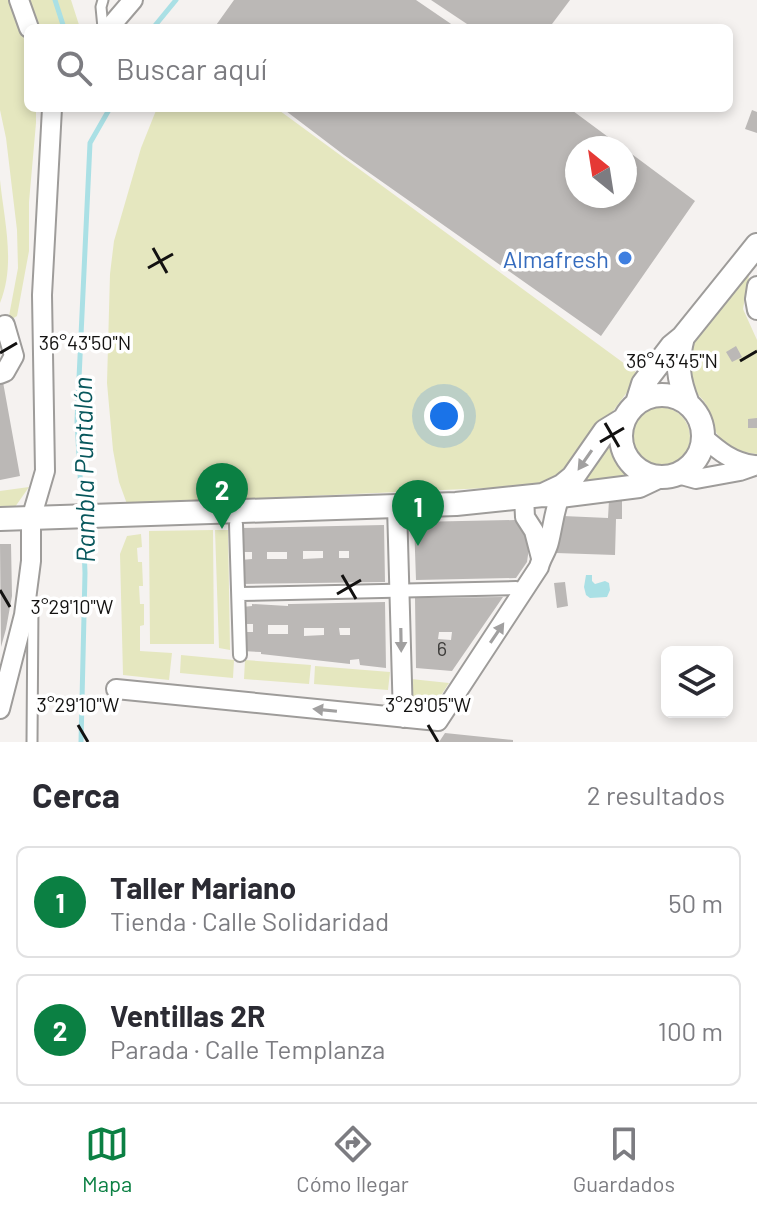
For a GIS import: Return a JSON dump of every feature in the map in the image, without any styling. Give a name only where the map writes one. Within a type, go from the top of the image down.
[{"type":"street","points":[[19,0],[28,24]]},
{"type":"street","points":[[112,24],[133,0]]},
{"type":"street","points":[[0,709],[24,615],[45,471],[42,295],[52,112]]},
{"type":"street","points":[[755,252],[672,346],[643,384],[620,433],[626,458],[645,474],[696,479],[757,465]]},
{"type":"street","points":[[757,286],[757,310]]},
{"type":"street","points":[[2,324],[42,331]]},
{"type":"street","points":[[0,374],[5,372],[14,356],[2,324]]},
{"type":"street","points":[[683,337],[678,372],[688,404]]},
{"type":"street","points":[[0,519],[456,504],[542,496],[639,486],[688,468],[696,459],[703,437],[701,425],[688,404],[677,397],[650,396],[605,431],[573,477],[542,496],[525,517],[534,531],[540,562]]},
{"type":"street","points":[[703,437],[727,458],[757,465]]},
{"type":"street","points":[[116,689],[438,721],[549,546],[554,511],[542,496]]},
{"type":"street","points":[[397,506],[403,718]]},
{"type":"street","points":[[236,524],[240,655]]},
{"type":"street","points":[[239,594],[516,588]]},
{"type":"lane","points":[[103,0],[103,24]]},
{"type":"lane","points":[[31,561],[32,742]]},
{"type":"green space","points":[[0,0],[12,0],[24,39],[24,112],[36,112],[36,123],[29,202],[29,251],[17,316],[12,319],[9,316],[18,268],[17,230],[0,110]]},
{"type":"green space","points":[[26,0],[71,0],[79,24],[35,24]]},
{"type":"green space","points":[[155,112],[281,112],[640,375],[565,475],[535,486],[127,504],[113,450],[107,383],[110,274],[114,241],[141,148]]},
{"type":"green space","points":[[0,180],[8,257],[0,303]]},
{"type":"green space","points":[[750,270],[743,309],[757,340],[757,454],[734,448],[717,434],[706,404],[690,388],[688,341]]},
{"type":"green space","points":[[660,407],[672,409],[681,416],[688,425],[688,449],[681,458],[672,465],[660,467],[648,465],[639,458],[632,449],[630,437],[632,425],[639,416],[648,409]]},
{"type":"green space","points":[[608,445],[616,463],[629,479],[578,486]]},
{"type":"green space","points":[[29,487],[15,507],[0,507],[0,491]]},
{"type":"green space","points":[[213,530],[214,644],[150,644],[149,531]]},
{"type":"green space","points":[[215,530],[228,530],[230,650],[219,648]]},
{"type":"green space","points":[[141,534],[142,547],[137,548],[138,562],[142,562],[140,604],[144,604],[140,651],[172,653],[169,680],[123,675],[120,554],[127,536]]},
{"type":"green space","points":[[181,655],[234,660],[233,678],[180,673]]},
{"type":"green space","points":[[245,660],[311,665],[309,684],[244,679]]},
{"type":"green space","points":[[315,666],[390,672],[388,690],[314,684]]},
{"type":"green space","points":[[411,679],[449,683],[438,700],[412,698]]},
{"type":"water","points":[[586,575],[592,575],[595,584],[609,583],[607,597],[590,598],[586,595]]},
{"type":"building","points":[[234,0],[416,0],[451,24],[217,24]]},
{"type":"building","points":[[431,0],[570,0],[552,24],[467,24]]},
{"type":"building","points":[[752,110],[757,112],[757,133],[745,129]]},
{"type":"building","points":[[287,112],[574,112],[607,136],[565,136],[565,208],[637,208],[637,158],[695,201],[601,336]]},
{"type":"building","points":[[736,346],[742,357],[732,362],[726,352]]},
{"type":"building","points":[[3,382],[20,476],[0,480],[0,383]]},
{"type":"building","points":[[757,418],[757,428],[748,428],[748,419]]},
{"type":"building","points":[[609,500],[622,501],[622,519],[616,519],[615,555],[556,553],[563,516],[608,518]]},
{"type":"building","points":[[515,520],[527,537],[529,548],[527,562],[516,578],[416,580],[414,522]]},
{"type":"building","points":[[384,525],[385,582],[241,584],[241,560],[252,559],[252,552],[241,552],[240,528]],"holes":[[[303,551],[323,551],[323,558],[303,559]],[[339,551],[349,551],[349,558],[339,558]],[[267,552],[287,552],[287,559],[267,559]]]},
{"type":"building","points":[[0,544],[11,544],[12,596],[1,647]]},
{"type":"building","points":[[565,582],[568,606],[557,608],[554,583]]},
{"type":"building","points":[[503,597],[452,671],[416,668],[415,598]],"holes":[[[439,632],[452,632],[451,640],[438,639]]]},
{"type":"building","points":[[385,602],[386,668],[360,665],[359,659],[350,660],[350,664],[242,651],[242,632],[253,632],[253,624],[242,624],[242,607],[252,604],[288,606]],"holes":[[[268,625],[288,625],[288,634],[268,634]],[[304,628],[324,628],[324,635],[304,636]],[[339,628],[350,628],[350,635],[340,635]]]},
{"type":"building","points":[[445,733],[513,740],[513,742],[439,742]]},
{"type":"waterway","points":[[55,0],[63,24]]},
{"type":"waterway","name":"Rambla Puntalón","points":[[156,24],[176,0]]},
{"type":"waterway","name":"Rambla Puntalón","points":[[82,509],[77,421],[90,143],[108,112]]},
{"type":"waterway","name":"Rambla Puntalón","points":[[81,742],[85,573],[83,523]]},
{"type":"place","name":"Almafresh","points":[[625,258]]},
{"type":"place","name":"Ventillas 2R","points":[[222,529]]},
{"type":"place","name":"Taller Mariano","points":[[418,546]]}]
